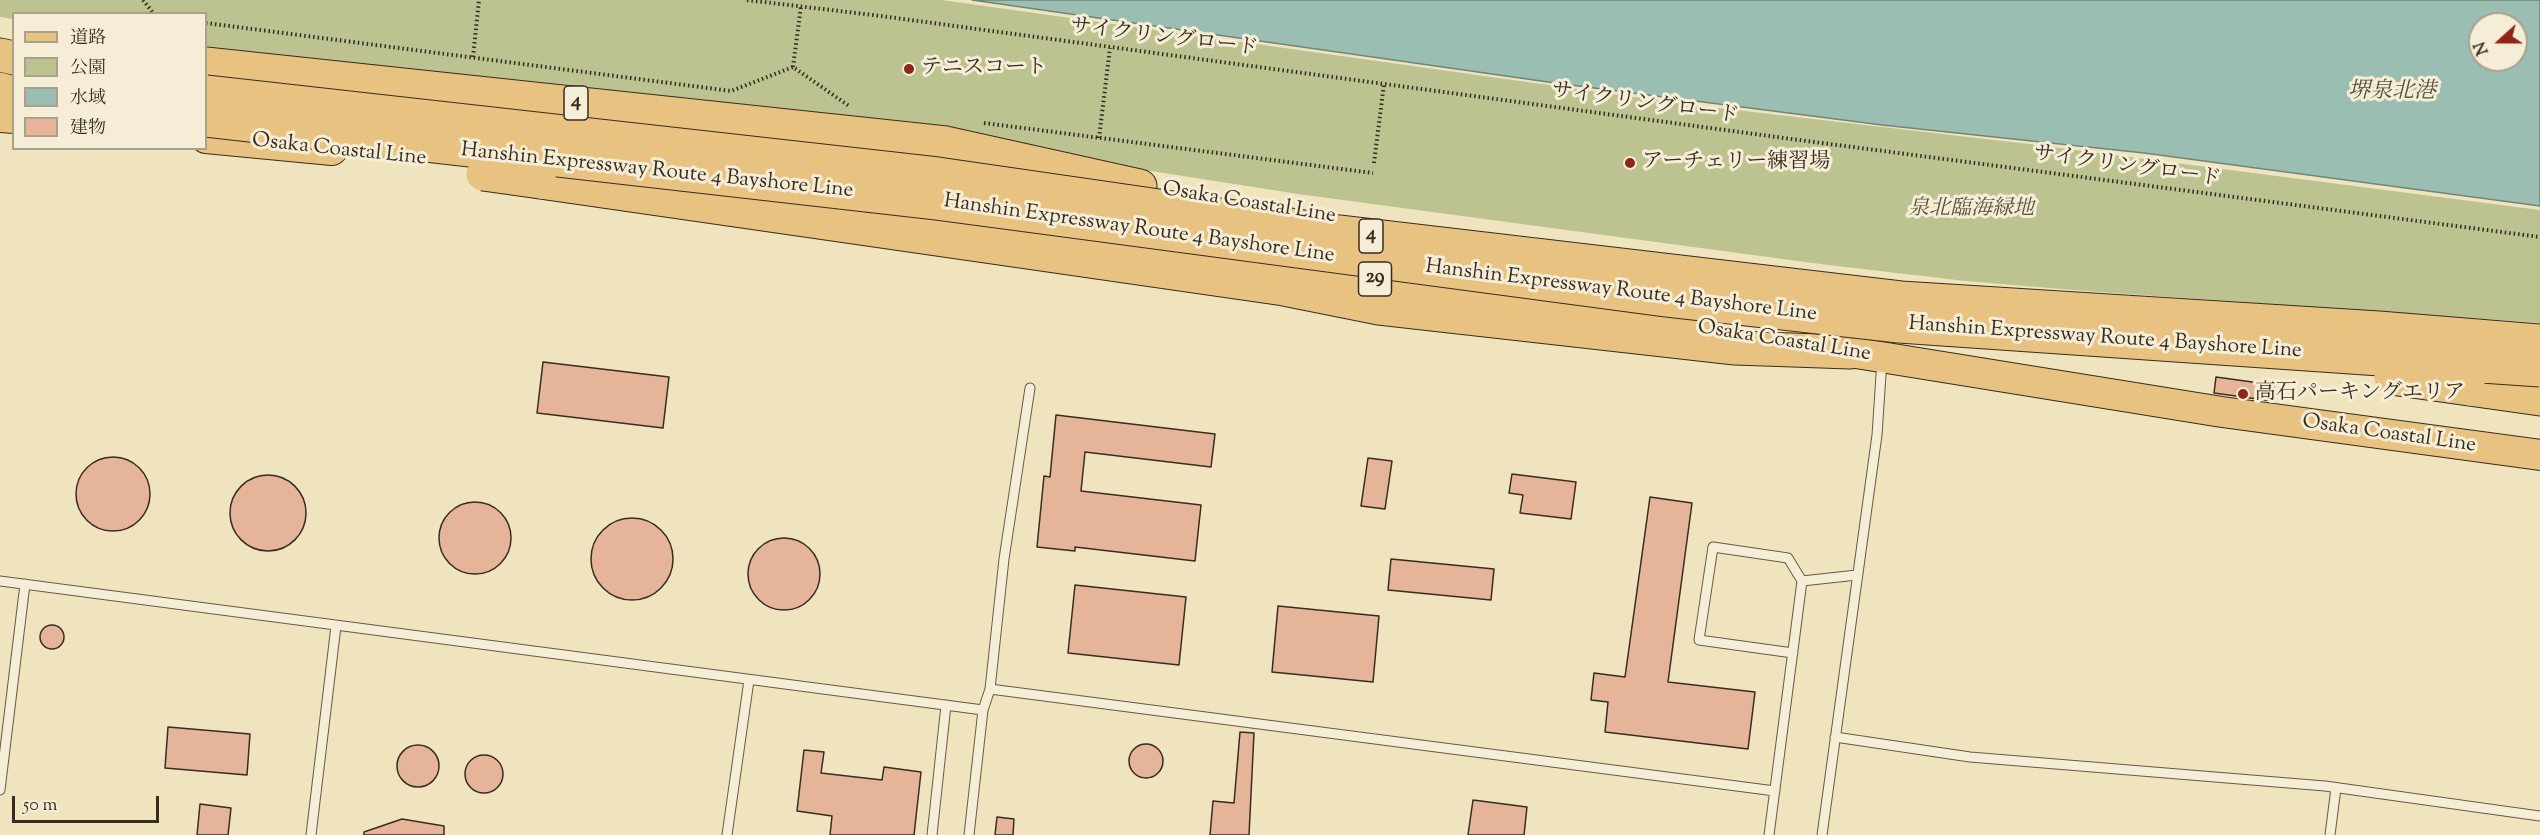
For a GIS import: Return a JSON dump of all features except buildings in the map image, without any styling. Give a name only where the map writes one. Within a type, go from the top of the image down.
[{"type":"highway","name":"4","points":[[207,64],[946,143],[1140,186]]},
{"type":"highway","name":"Hanshin Expressway Route 4 Bayshore Line","points":[[207,92],[938,174],[1339,232],[1878,295],[2379,328],[2540,341]]},
{"type":"highway","name":"Hanshin Expressway Route 4 Bayshore Line","points":[[207,120],[937,203],[1665,300],[1899,326],[2540,370]]},
{"type":"highway","points":[[207,132],[1284,289],[1379,308],[1735,348],[1851,352]]},
{"type":"highway","points":[[1899,326],[1995,343],[2377,376],[2540,399]]},
{"type":"main road","name":"Osaka Coastal Line","points":[[207,76],[941,160],[1140,186],[1887,306],[2540,387]]},
{"type":"main road","name":"Osaka Coastal Line","points":[[207,138],[564,174],[1426,286],[2222,412],[2540,455]]},
{"type":"lane","points":[[1821,835],[1876,435],[1882,358]]},
{"type":"lane","points":[[969,835],[983,710],[990,689],[1004,560],[1030,388]]},
{"type":"lane","points":[[1769,835],[1793,653],[1802,581],[1788,558],[1713,547],[1699,640],[1793,653]]},
{"type":"lane","points":[[1802,581],[1857,575]]},
{"type":"lane","points":[[0,580],[983,710]]},
{"type":"lane","points":[[0,790],[25,584]]},
{"type":"lane","points":[[311,835],[336,626]]},
{"type":"lane","points":[[727,835],[749,680]]},
{"type":"lane","points":[[990,689],[1775,791]]},
{"type":"lane","points":[[932,835],[946,705]]},
{"type":"lane","points":[[1835,737],[1970,757],[2337,788],[2540,816]]},
{"type":"lane","points":[[2330,835],[2337,788]]},
{"type":"path","points":[[143,0],[152,12]]},
{"type":"path","points":[[473,57],[479,0]]},
{"type":"path","name":"サイクリングロード","points":[[747,0],[2540,237]]},
{"type":"path","points":[[793,67],[801,6]]},
{"type":"path","points":[[207,23],[731,91],[793,67]]},
{"type":"path","points":[[1099,138],[1110,48]]},
{"type":"path","points":[[793,67],[848,105],[859,107]]},
{"type":"path","points":[[1374,163],[1384,84]]},
{"type":"path","points":[[973,122],[1373,173]]},
{"type":"green space","name":"泉北臨海緑地","points":[[0,0],[942,0],[1684,104],[2029,144],[2540,210],[2540,323],[2085,291],[1965,281],[1820,264],[1298,194],[1132,168],[207,46],[207,12],[12,12],[12,19],[0,17]]},
{"type":"water","name":"堺泉北港","points":[[972,0],[2540,0],[2540,206],[2144,153],[1882,125],[1555,83]]},
{"type":"place","name":"テニスコート","points":[[909,69]]},
{"type":"place","name":"アーチェリー練習場","points":[[1630,163]]},
{"type":"place","name":"高石パーキングエリア","points":[[2243,394]]}]
